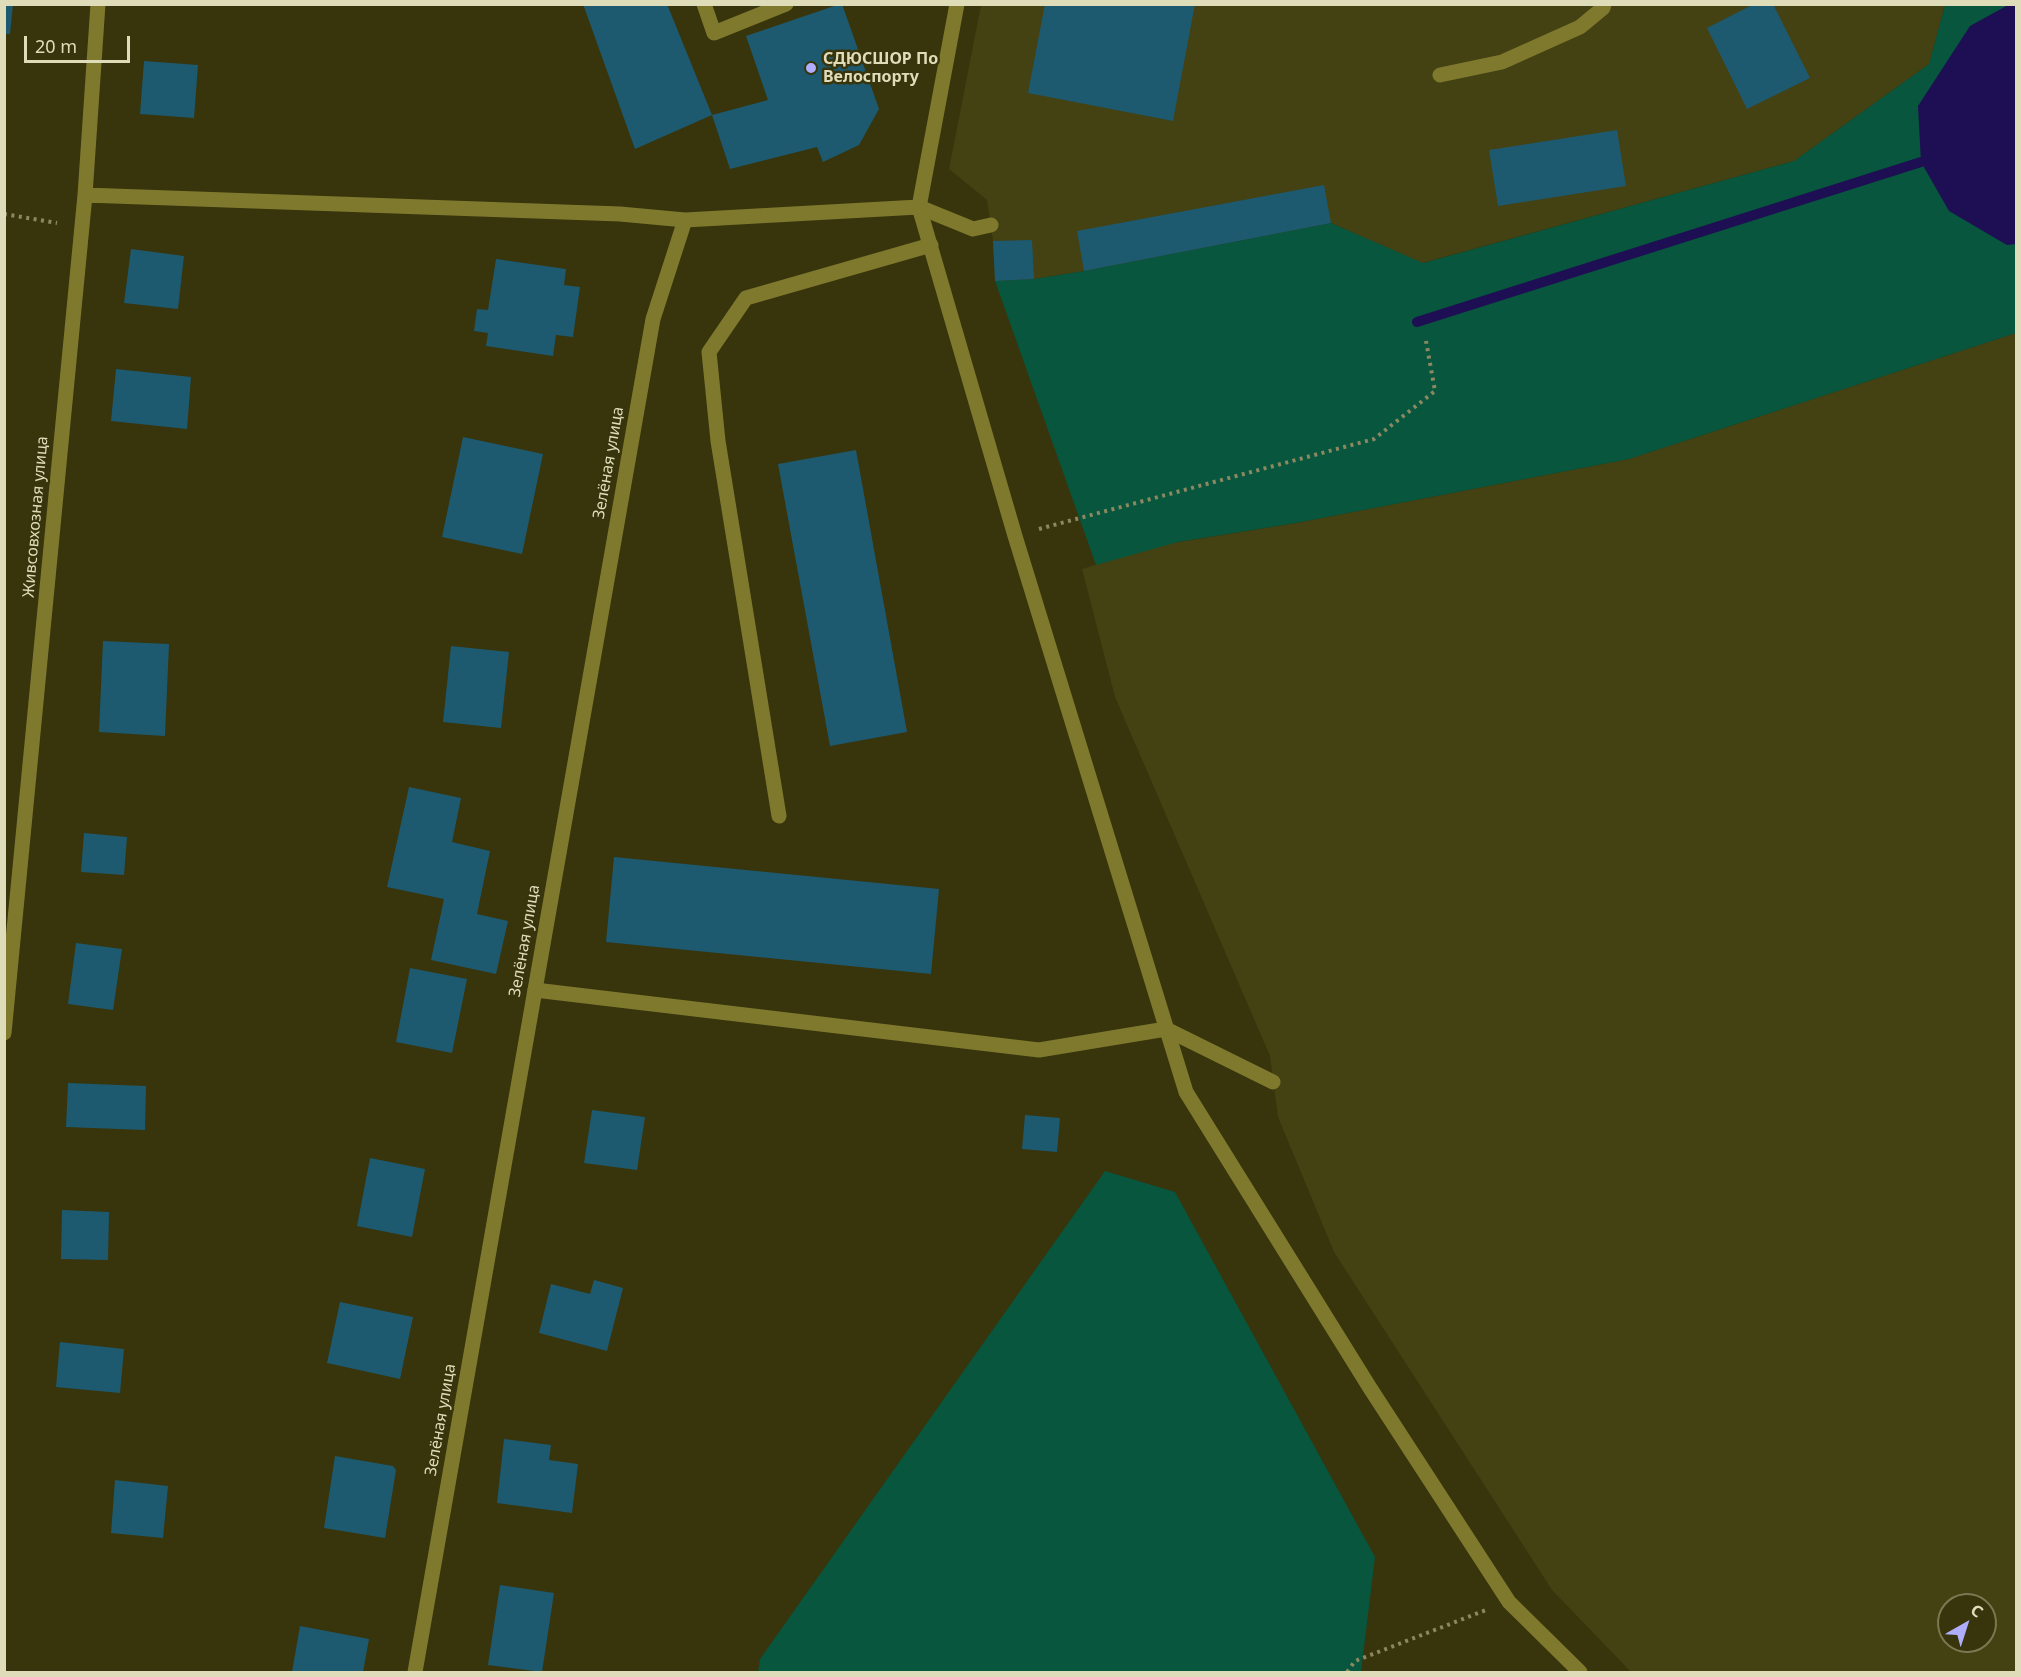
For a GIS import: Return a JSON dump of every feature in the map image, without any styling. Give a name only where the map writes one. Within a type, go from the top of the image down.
[{"type":"street","name":"Живсовхозная улица","points":[[4,1033],[85,195],[98,4]]},
{"type":"street","points":[[704,4],[714,33],[786,4]]},
{"type":"street","points":[[957,4],[919,207],[1015,536],[1186,1092],[1370,1388],[1509,1602],[1580,1672]]},
{"type":"street","points":[[1440,75],[1503,62],[1580,27],[1603,8],[1604,4]]},
{"type":"street","points":[[85,195],[620,214],[685,220],[919,207],[973,230],[991,225]]},
{"type":"street","name":"Зелёная улица","points":[[415,1672],[653,319],[685,220]]},
{"type":"street","points":[[778,816],[718,441],[709,352],[746,298],[931,245]]},
{"type":"street","points":[[535,990],[1039,1050],[1166,1029],[1273,1082]]},
{"type":"path","points":[[4,214],[82,227]]},
{"type":"path","points":[[1015,536],[1374,439],[1435,391],[1426,341]]},
{"type":"path","points":[[1347,1672],[1355,1661],[1509,1602]]},
{"type":"shaded area","points":[[1945,4],[1929,64],[1794,161],[1422,263],[1331,223],[1084,271],[1034,279],[995,281],[993,241],[987,200],[949,169],[981,5]]},
{"type":"shaded area","points":[[2010,4],[2016,5],[2016,244],[2007,245],[1949,211],[1921,162],[1918,106],[1970,26]]},
{"type":"shaded area","points":[[2016,333],[2016,1672],[1631,1672],[1552,1590],[1334,1252],[1278,1117],[1270,1056],[1115,697],[1082,569],[1161,545],[1296,523],[1629,459]]},
{"type":"green space","points":[[1945,5],[2016,5],[2016,333],[1629,459],[1296,523],[1178,542],[1096,565],[995,281],[1034,279],[1084,271],[1331,223],[1423,263],[1794,161],[1929,64]]},
{"type":"green space","points":[[1105,1171],[1175,1192],[1375,1557],[1361,1672],[758,1672],[760,1659]]},
{"type":"building","points":[[4,4],[13,4],[10,34],[4,34]]},
{"type":"building","points":[[583,4],[667,4],[712,115],[635,149]]},
{"type":"building","name":"СДЮСШОР По Велоспорту","points":[[842,4],[879,109],[859,145],[823,162],[817,147],[730,169],[712,115],[768,100],[746,36]]},
{"type":"building","points":[[1045,4],[1195,4],[1173,121],[1028,93]]},
{"type":"building","points":[[1754,4],[1773,4],[1810,78],[1747,109],[1707,28]]},
{"type":"building","points":[[144,61],[198,65],[194,118],[140,114]]},
{"type":"building","points":[[1617,130],[1626,186],[1498,206],[1489,150]]},
{"type":"building","points":[[1324,185],[1331,223],[1084,271],[1077,231]]},
{"type":"building","points":[[1032,240],[1034,279],[995,281],[993,241]]},
{"type":"building","points":[[131,249],[184,256],[178,309],[124,303]]},
{"type":"building","points":[[496,259],[566,269],[564,285],[580,287],[573,337],[556,335],[553,356],[486,346],[488,333],[474,331],[477,309],[488,310]]},
{"type":"building","points":[[116,369],[191,377],[187,429],[111,421]]},
{"type":"building","points":[[463,437],[543,454],[522,554],[442,537]]},
{"type":"building","points":[[856,450],[907,732],[830,746],[778,464]]},
{"type":"building","points":[[103,641],[169,644],[165,736],[99,732]]},
{"type":"building","points":[[451,646],[509,652],[501,728],[443,722]]},
{"type":"building","points":[[409,787],[461,798],[452,842],[490,851],[477,914],[508,921],[496,974],[431,960],[444,899],[387,887]]},
{"type":"building","points":[[84,833],[127,837],[124,875],[81,872]]},
{"type":"building","points":[[614,857],[939,889],[931,974],[606,942]]},
{"type":"building","points":[[76,943],[122,949],[113,1010],[68,1004]]},
{"type":"building","points":[[410,968],[467,979],[452,1053],[396,1042]]},
{"type":"building","points":[[68,1083],[146,1086],[145,1130],[66,1127]]},
{"type":"building","points":[[592,1110],[645,1117],[637,1170],[584,1163]]},
{"type":"building","points":[[1025,1115],[1060,1118],[1057,1152],[1022,1149]]},
{"type":"building","points":[[370,1158],[425,1169],[412,1237],[357,1226]]},
{"type":"building","points":[[62,1210],[109,1212],[108,1260],[61,1259]]},
{"type":"building","points":[[594,1280],[623,1288],[607,1351],[539,1333],[551,1284],[590,1294]]},
{"type":"building","points":[[340,1302],[413,1317],[400,1379],[327,1363]]},
{"type":"building","points":[[60,1342],[124,1349],[120,1393],[56,1387]]},
{"type":"building","points":[[504,1439],[551,1445],[549,1460],[578,1464],[572,1513],[497,1503]]},
{"type":"building","points":[[335,1456],[393,1466],[396,1470],[385,1538],[324,1528]]},
{"type":"building","points":[[115,1480],[168,1486],[163,1538],[111,1533]]},
{"type":"building","points":[[500,1585],[554,1593],[542,1672],[488,1665]]},
{"type":"building","points":[[300,1626],[369,1639],[363,1672],[292,1672]]},
{"type":"waterway","points":[[1417,322],[1921,162]]},
{"type":"place","name":"СДЮСШОР По Велоспорту","points":[[811,68]]}]
